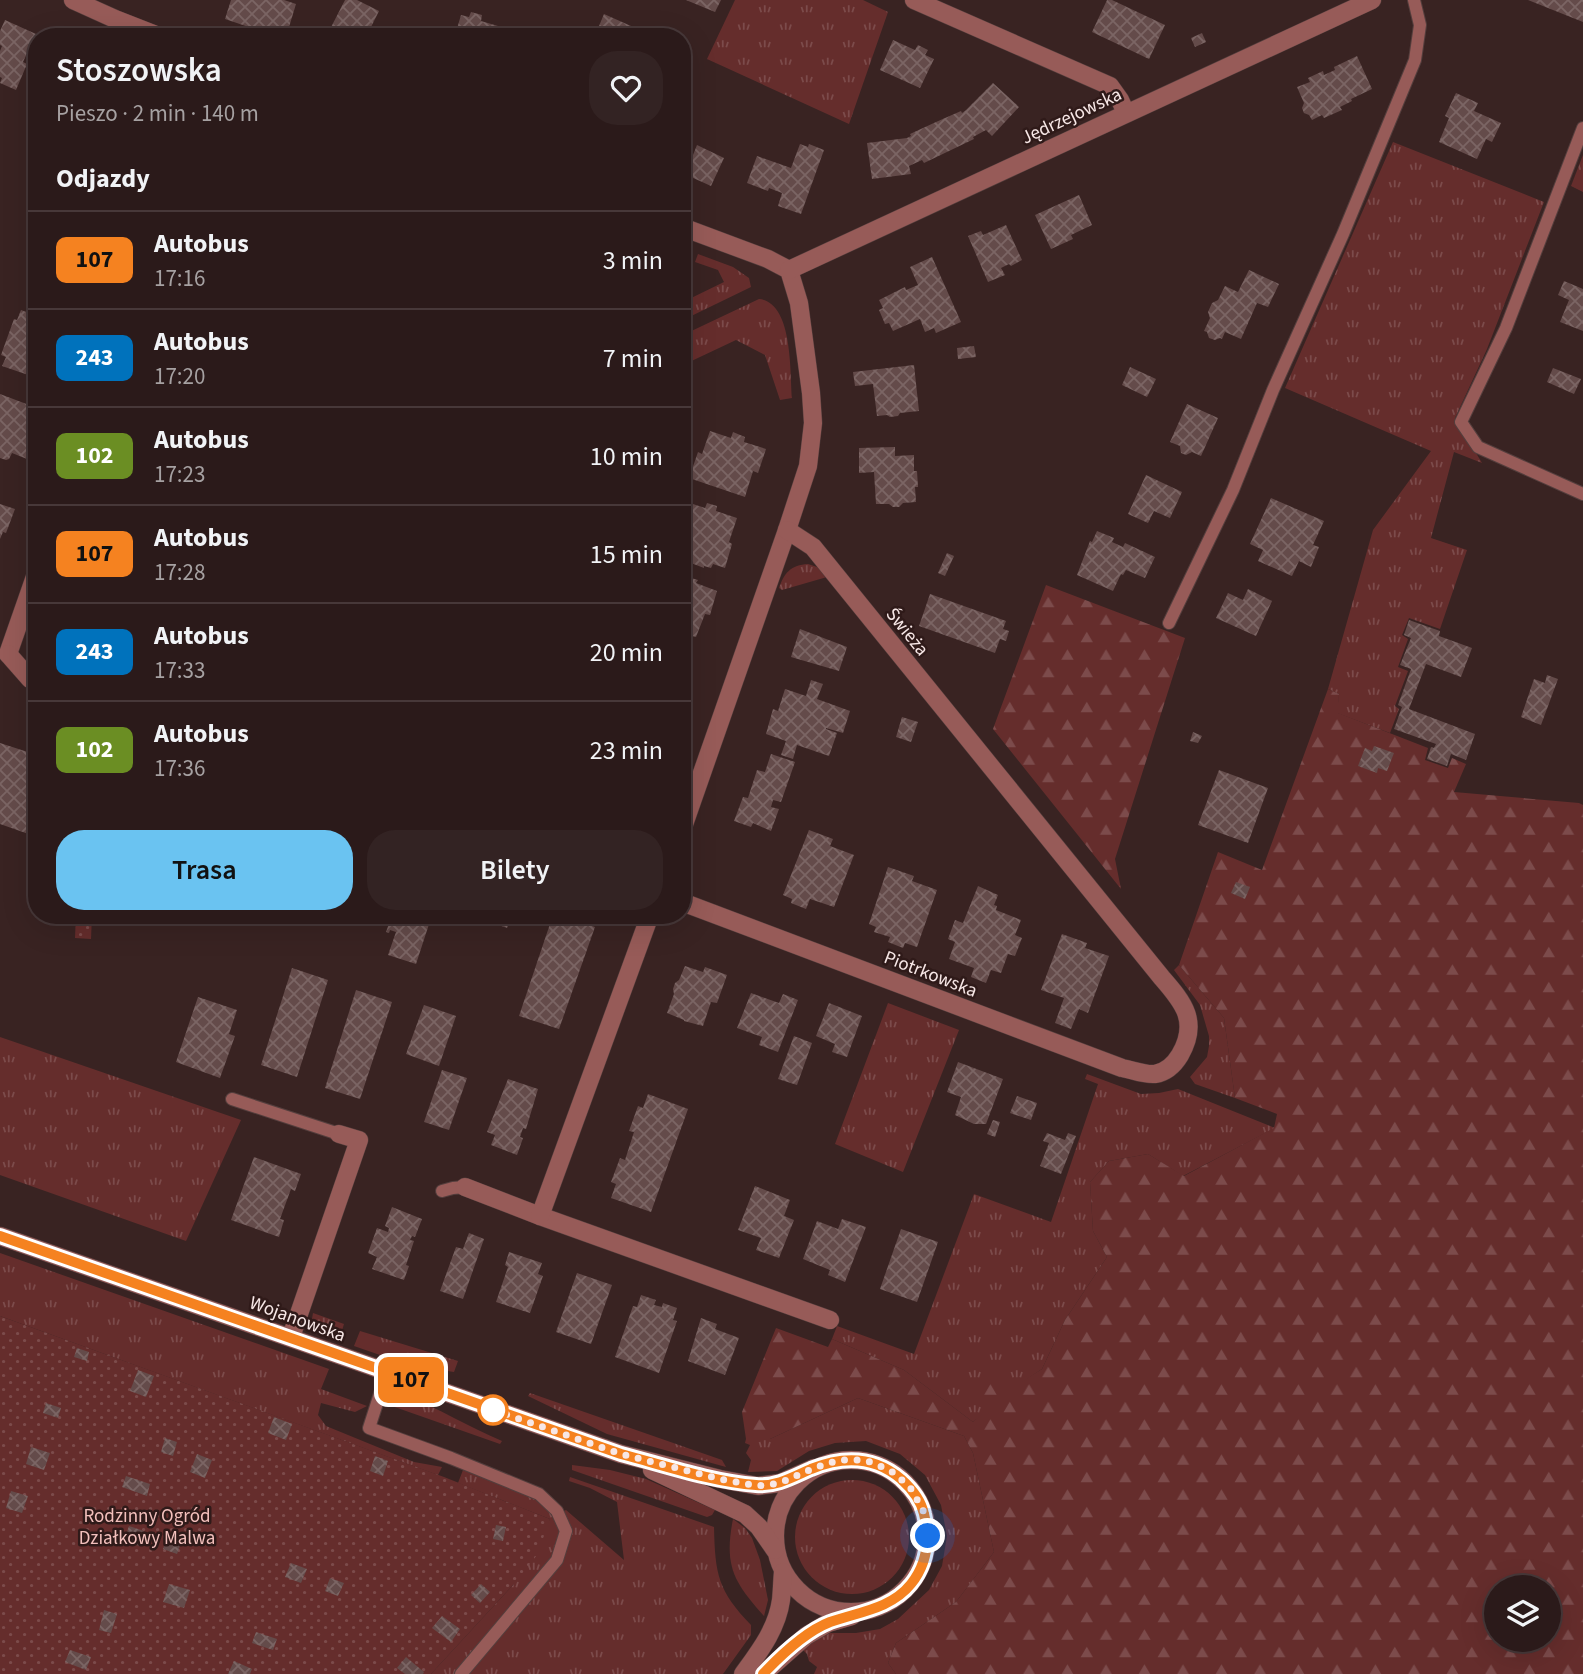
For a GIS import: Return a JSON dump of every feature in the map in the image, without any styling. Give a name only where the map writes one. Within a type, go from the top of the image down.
[{"type":"street","points":[[73,0],[138,28]]},
{"type":"street","points":[[914,0],[1110,86],[1126,113]]},
{"type":"street","name":"Jędrzejowska","points":[[789,270],[1373,0]]},
{"type":"street","points":[[691,230],[768,259],[789,270],[799,303],[804,335],[813,424],[808,466],[691,804]]},
{"type":"street","name":"Świeża","points":[[787,530],[813,547],[1180,998],[1190,1022],[1188,1035],[1175,1065],[1167,1070]]},
{"type":"street","points":[[28,594],[4,655],[28,677]]},
{"type":"street","name":"Piotrkowska","points":[[691,905],[1122,1068],[1155,1074],[1167,1070]]},
{"type":"street","points":[[540,1216],[647,924]]},
{"type":"street","points":[[291,1338],[359,1140],[339,1133]]},
{"type":"street","points":[[465,1187],[830,1320]]},
{"type":"street","name":"Wojanowska","points":[[0,1236],[621,1454],[758,1486],[780,1483],[814,1468]]},
{"type":"street","name":"Wojanowska","points":[[621,1454],[745,1514],[760,1527],[775,1551]]},
{"type":"street","points":[[762,1674],[806,1636],[828,1623],[865,1612],[890,1602],[910,1585],[923,1562],[928,1536],[923,1510],[910,1487],[890,1470],[865,1460],[839,1460],[814,1468],[794,1483],[781,1503],[774,1527],[775,1551],[783,1572],[797,1592],[817,1605],[841,1612],[865,1612]]},
{"type":"street","points":[[743,1674],[765,1644],[777,1617],[783,1572]]},
{"type":"lane","points":[[1169,623],[1233,490],[1273,390],[1343,234],[1415,60],[1420,25],[1414,0]]},
{"type":"lane","points":[[1583,128],[1506,328],[1461,422],[1478,447],[1583,494]]},
{"type":"lane","points":[[232,1099],[339,1133]]},
{"type":"lane","points":[[442,1191],[465,1187]]},
{"type":"lane","points":[[387,1372],[369,1428],[539,1494],[557,1511],[566,1531],[557,1560],[461,1674]]},
{"type":"green space","points":[[735,0],[863,0],[888,12],[849,124],[707,59]]},
{"type":"green space","points":[[1393,142],[1544,202],[1487,349],[1455,418],[1482,463],[1454,452],[1431,538],[1467,550],[1440,629],[1409,618],[1402,635],[1408,639],[1398,667],[1408,671],[1395,706],[1399,709],[1390,733],[1337,713],[1339,694],[1328,689],[1373,530],[1431,451],[1285,388]]},
{"type":"green space","points":[[1583,155],[1583,192],[1571,186]]},
{"type":"green space","points":[[698,254],[733,267],[749,278],[751,287],[691,316],[691,298],[724,282],[718,270],[695,262]]},
{"type":"green space","points":[[759,299],[770,303],[778,312],[788,340],[792,398],[780,400],[765,355],[736,340],[691,361],[691,331]]},
{"type":"green space","points":[[808,564],[820,568],[827,577],[782,590],[779,588],[789,571]]},
{"type":"green space","points":[[1046,585],[1185,638],[1115,859],[1121,889],[993,729]]},
{"type":"green space","points":[[1328,689],[1339,694],[1338,713],[1428,748],[1425,760],[1448,768],[1452,758],[1466,764],[1454,792],[1583,805],[1583,1674],[896,1674],[888,1663],[896,1643],[956,1602],[994,1552],[973,1453],[964,1436],[858,1398],[770,1439],[746,1439],[742,1412],[776,1328],[828,1347],[832,1339],[904,1370],[973,1422],[987,1409],[977,1389],[985,1372],[1018,1384],[1042,1369],[1065,1320],[1107,1257],[1093,1231],[1090,1182],[1109,1161],[1148,1154],[1184,1176],[1274,1128],[1277,1114],[1235,1098],[1224,1018],[1179,965],[1218,852],[1262,870]]},
{"type":"green space","points":[[76,924],[92,924],[91,939],[75,938]]},
{"type":"green space","points":[[1179,965],[1224,1018],[1235,1098],[1195,1084],[1190,1077],[1207,1057],[1209,1036],[1200,1005],[1174,970]]},
{"type":"green space","points":[[888,1003],[959,1030],[903,1172],[835,1144]]},
{"type":"green space","points":[[0,1037],[241,1120],[186,1241],[0,1175]]},
{"type":"green space","points":[[1087,1074],[1141,1094],[1178,1089],[1275,1128],[1183,1176],[1148,1154],[1109,1161],[1090,1182],[1093,1231],[1107,1257],[1065,1320],[1042,1369],[973,1422],[904,1370],[832,1339],[837,1326],[914,1354],[974,1194],[1051,1222],[1098,1084],[1085,1079]]},
{"type":"green space","points":[[0,1253],[329,1369],[321,1389],[367,1406],[355,1412],[321,1403],[318,1415],[326,1426],[414,1462],[442,1467],[438,1475],[0,1316]]},
{"type":"green space","points":[[313,1313],[344,1324],[339,1340],[324,1335],[311,1325]]},
{"type":"green space","name":"Rodzinny Ogród Działkowy Malwa","points":[[0,1316],[444,1477],[550,1519],[537,1555],[431,1674],[0,1674]]},
{"type":"green space","points":[[360,1331],[458,1361],[454,1372],[409,1365],[354,1346]]},
{"type":"green space","points":[[530,1393],[722,1460],[726,1467],[607,1434],[528,1396]]},
{"type":"green space","points":[[405,1395],[502,1441],[500,1444],[389,1405],[395,1397]]},
{"type":"green space","points":[[858,1398],[964,1436],[973,1453],[994,1552],[956,1602],[896,1643],[888,1663],[896,1674],[814,1674],[817,1667],[809,1661],[803,1650],[830,1633],[880,1629],[898,1619],[929,1590],[942,1566],[947,1536],[941,1505],[925,1475],[900,1454],[866,1441],[835,1443],[809,1451],[777,1471],[748,1472],[751,1460],[746,1453],[750,1445],[745,1443],[746,1439],[770,1439]]},
{"type":"green space","points":[[572,1465],[610,1470],[646,1479],[715,1510],[707,1517],[572,1470]]},
{"type":"green space","points":[[463,1470],[501,1473],[557,1515],[566,1510],[624,1560],[617,1502],[569,1481],[570,1477],[714,1527],[720,1581],[731,1602],[751,1625],[751,1635],[723,1674],[431,1674],[513,1585],[550,1519],[458,1483]]},
{"type":"green space","points":[[852,1480],[874,1485],[892,1497],[904,1515],[909,1537],[904,1559],[892,1577],[874,1589],[852,1594],[830,1589],[812,1577],[800,1559],[795,1537],[800,1515],[812,1497],[830,1485]]},
{"type":"green space","points":[[733,1519],[745,1528],[752,1538],[760,1560],[768,1600],[764,1616],[745,1593],[733,1572],[730,1535]]},
{"type":"building","points":[[231,0],[284,0],[296,4],[289,28],[252,28],[225,19]]},
{"type":"building","points":[[345,0],[357,0],[379,11],[370,28],[331,28]]},
{"type":"building","points":[[686,0],[721,0],[715,12]]},
{"type":"building","points":[[1107,0],[1165,25],[1149,59],[1092,32]]},
{"type":"building","points":[[1528,0],[1583,0],[1583,22]]},
{"type":"building","points":[[471,12],[482,15],[481,21],[498,26],[457,28],[461,15],[469,17]]},
{"type":"building","points":[[604,14],[636,28],[603,28],[599,26]]},
{"type":"building","points":[[5,20],[28,30],[28,51],[23,62],[27,64],[16,90],[0,83],[0,31]]},
{"type":"building","points":[[1202,33],[1206,42],[1195,47],[1191,38]]},
{"type":"building","points":[[893,40],[915,50],[918,45],[928,50],[925,55],[934,59],[920,88],[880,70]]},
{"type":"building","points":[[1357,56],[1372,89],[1351,99],[1352,101],[1340,107],[1342,110],[1312,120],[1304,113],[1304,103],[1297,87],[1310,82],[1308,78],[1323,71],[1324,75]]},
{"type":"building","points":[[993,83],[1019,107],[992,136],[986,130],[973,137],[974,139],[924,163],[922,160],[909,166],[911,174],[872,179],[867,143],[907,138],[936,122],[961,111],[962,113]]},
{"type":"building","points":[[1456,93],[1478,103],[1474,111],[1501,123],[1492,142],[1486,139],[1477,159],[1439,142],[1449,118],[1445,116]]},
{"type":"building","points":[[800,144],[808,147],[809,144],[824,150],[801,214],[778,206],[782,193],[747,183],[757,156],[791,168]]},
{"type":"building","points":[[697,145],[724,158],[711,186],[691,177],[691,154],[693,155]]},
{"type":"building","points":[[1079,195],[1092,225],[1071,235],[1073,239],[1051,249],[1035,215]]},
{"type":"building","points":[[1006,225],[1022,260],[1001,268],[1005,275],[988,282],[968,236],[981,231],[983,235]]},
{"type":"building","points":[[932,257],[961,322],[936,333],[934,328],[925,332],[920,319],[893,331],[889,323],[885,324],[879,310],[883,308],[879,300],[905,287],[906,290],[918,285],[910,267]]},
{"type":"building","points":[[1249,270],[1279,284],[1268,307],[1257,303],[1241,339],[1225,332],[1222,339],[1209,338],[1204,331],[1210,318],[1208,312],[1212,303],[1218,300],[1225,286],[1238,292]]},
{"type":"building","points":[[1564,281],[1583,289],[1583,331],[1560,322],[1569,300],[1558,295]]},
{"type":"building","points":[[21,310],[28,313],[28,375],[2,366],[6,357],[1,355],[14,319],[17,320]]},
{"type":"building","points":[[974,346],[976,357],[958,359],[957,348]]},
{"type":"building","points":[[914,365],[919,411],[890,417],[877,416],[873,384],[855,386],[853,372]]},
{"type":"building","points":[[1130,367],[1156,379],[1147,397],[1122,385]]},
{"type":"building","points":[[1553,368],[1581,379],[1574,394],[1547,382]]},
{"type":"building","points":[[0,394],[28,405],[28,456],[27,459],[12,453],[9,459],[0,458]]},
{"type":"building","points":[[1187,404],[1218,418],[1201,456],[1192,452],[1186,455],[1181,453],[1180,446],[1170,442]]},
{"type":"building","points":[[710,431],[731,438],[733,432],[745,437],[744,442],[766,449],[758,473],[753,471],[745,497],[691,479],[698,452],[702,454]]},
{"type":"building","points":[[895,447],[895,456],[914,455],[914,471],[917,471],[916,502],[903,503],[899,507],[876,504],[874,472],[859,473],[859,448]]},
{"type":"building","points":[[1146,475],[1182,492],[1170,518],[1154,511],[1148,523],[1128,514]]},
{"type":"building","points":[[1271,498],[1324,521],[1313,545],[1319,547],[1311,567],[1299,561],[1292,576],[1258,561],[1263,550],[1250,544]]},
{"type":"building","points":[[691,503],[705,508],[707,503],[717,506],[716,511],[737,518],[729,542],[732,544],[725,568],[713,564],[711,568],[704,568],[691,563]]},
{"type":"building","points":[[0,504],[15,509],[6,533],[3,532],[0,539]]},
{"type":"building","points":[[1097,531],[1114,538],[1112,542],[1123,547],[1125,543],[1155,557],[1145,578],[1126,570],[1121,574],[1113,591],[1077,575],[1090,541],[1092,542]]},
{"type":"building","points":[[947,553],[954,556],[945,576],[938,573]]},
{"type":"building","points":[[691,578],[698,580],[696,583],[717,591],[710,615],[705,614],[696,637],[691,636]]},
{"type":"building","points":[[1248,589],[1272,601],[1256,636],[1216,618],[1228,593],[1243,600]]},
{"type":"building","points":[[930,594],[1006,621],[1003,629],[1009,631],[1006,641],[1000,639],[995,653],[919,626]]},
{"type":"building","points":[[1409,620],[1440,631],[1439,636],[1472,648],[1461,677],[1426,664],[1409,709],[1475,734],[1466,760],[1451,754],[1447,766],[1427,759],[1431,747],[1434,748],[1436,744],[1394,729],[1402,707],[1398,705],[1411,669],[1400,665],[1411,638],[1404,635]]},
{"type":"building","points":[[800,629],[847,647],[839,671],[791,657]]},
{"type":"building","points":[[1547,675],[1558,679],[1541,725],[1521,717],[1534,679],[1545,683]]},
{"type":"building","points":[[811,680],[823,684],[817,699],[850,711],[843,733],[826,728],[837,733],[829,756],[797,745],[793,759],[781,755],[786,741],[766,734],[773,709],[778,711],[785,689],[806,696]]},
{"type":"building","points":[[902,717],[918,722],[911,742],[896,737]]},
{"type":"building","points":[[1193,732],[1202,736],[1198,743],[1190,741]]},
{"type":"building","points":[[0,743],[28,752],[28,834],[0,824]]},
{"type":"building","points":[[1374,746],[1394,753],[1387,771],[1378,768],[1377,773],[1358,766],[1365,748],[1372,751]]},
{"type":"building","points":[[771,754],[795,762],[781,802],[773,800],[771,807],[779,809],[771,831],[753,823],[751,827],[734,821],[743,797],[748,798],[757,770],[765,772]]},
{"type":"building","points":[[1219,770],[1268,788],[1248,843],[1198,825]]},
{"type":"building","points":[[809,830],[833,839],[830,846],[854,855],[834,907],[810,899],[806,909],[791,903],[792,899],[783,895]]},
{"type":"building","points":[[888,867],[914,876],[912,881],[937,890],[917,947],[905,943],[903,948],[888,942],[890,937],[874,932],[876,927],[869,924]]},
{"type":"building","points":[[1236,882],[1250,887],[1245,899],[1231,893]]},
{"type":"building","points":[[978,886],[998,895],[994,905],[997,906],[996,910],[1021,920],[1015,935],[1022,938],[1015,956],[1008,954],[1001,973],[991,970],[986,983],[971,977],[974,968],[949,959],[955,942],[948,939],[955,920],[963,923]]},
{"type":"building","points":[[389,924],[429,924],[416,964],[388,955],[396,932],[386,932]]},
{"type":"building","points":[[550,924],[586,924],[595,927],[559,1029],[519,1016]]},
{"type":"building","points":[[1062,934],[1087,943],[1085,948],[1109,956],[1088,1013],[1079,1009],[1071,1029],[1055,1023],[1064,998],[1041,990]]},
{"type":"building","points":[[685,966],[703,972],[705,967],[727,975],[717,1003],[711,1002],[703,1026],[667,1013],[675,983]]},
{"type":"building","points":[[292,968],[328,980],[297,1077],[261,1065]]},
{"type":"building","points":[[356,990],[392,1002],[360,1099],[325,1088]]},
{"type":"building","points":[[751,993],[779,1003],[783,994],[798,1000],[778,1052],[759,1045],[762,1037],[737,1028]]},
{"type":"building","points":[[198,997],[237,1010],[229,1034],[235,1036],[220,1078],[176,1062]]},
{"type":"building","points":[[829,1003],[862,1016],[847,1057],[832,1052],[835,1044],[816,1036]]},
{"type":"building","points":[[424,1005],[456,1016],[439,1066],[406,1054]]},
{"type":"building","points":[[794,1036],[812,1043],[797,1085],[778,1079]]},
{"type":"building","points":[[958,1062],[1003,1079],[986,1124],[974,1124],[955,1115],[961,1097],[947,1092]]},
{"type":"building","points":[[442,1070],[467,1078],[449,1130],[424,1122]]},
{"type":"building","points":[[508,1079],[538,1089],[526,1129],[523,1128],[520,1137],[523,1138],[517,1155],[491,1145],[495,1135],[487,1132]]},
{"type":"building","points":[[648,1094],[688,1109],[651,1212],[611,1198],[616,1184],[611,1182],[620,1158],[625,1160],[634,1132],[629,1131],[638,1106],[643,1108]]},
{"type":"building","points":[[1017,1096],[1037,1103],[1031,1120],[1010,1113]]},
{"type":"building","points":[[993,1120],[1000,1122],[995,1137],[987,1134]]},
{"type":"building","points":[[1047,1133],[1065,1140],[1068,1133],[1076,1136],[1061,1174],[1040,1166],[1049,1143],[1043,1141]]},
{"type":"building","points":[[254,1157],[301,1174],[295,1191],[291,1189],[280,1219],[284,1220],[279,1237],[231,1220]]},
{"type":"building","points":[[755,1186],[790,1200],[784,1216],[794,1220],[779,1258],[756,1250],[761,1238],[738,1230]]},
{"type":"building","points":[[392,1207],[422,1219],[415,1237],[412,1236],[410,1240],[414,1241],[404,1280],[372,1269],[377,1257],[368,1253],[377,1228],[388,1232],[389,1228],[385,1226]]},
{"type":"building","points":[[842,1219],[866,1227],[845,1282],[828,1275],[830,1270],[803,1259],[817,1221],[838,1229]]},
{"type":"building","points":[[901,1229],[938,1242],[917,1302],[880,1289]]},
{"type":"building","points":[[469,1233],[484,1239],[463,1299],[440,1291],[456,1247],[463,1249]]},
{"type":"building","points":[[509,1252],[542,1263],[538,1274],[543,1276],[530,1313],[496,1302],[508,1267],[505,1265]]},
{"type":"building","points":[[577,1273],[612,1285],[591,1344],[556,1332]]},
{"type":"building","points":[[641,1295],[656,1300],[654,1305],[662,1307],[663,1303],[677,1308],[673,1320],[677,1321],[659,1373],[615,1357],[633,1306],[637,1307]]},
{"type":"building","points":[[701,1318],[717,1324],[715,1329],[739,1338],[725,1375],[688,1361]]},
{"type":"building","points":[[77,1348],[89,1352],[87,1361],[74,1357]]},
{"type":"building","points":[[138,1370],[154,1376],[146,1397],[130,1391]]},
{"type":"building","points":[[46,1403],[61,1408],[58,1418],[43,1413]]},
{"type":"building","points":[[274,1417],[292,1424],[286,1440],[268,1433]]},
{"type":"building","points":[[165,1438],[177,1442],[173,1456],[161,1452]]},
{"type":"building","points":[[31,1447],[50,1453],[44,1470],[26,1464]]},
{"type":"building","points":[[197,1454],[212,1460],[205,1478],[190,1472]]},
{"type":"building","points":[[375,1456],[388,1461],[383,1476],[370,1471]]},
{"type":"building","points":[[126,1476],[150,1484],[147,1496],[122,1487]]},
{"type":"building","points":[[11,1491],[28,1496],[22,1513],[6,1508]]},
{"type":"building","points":[[496,1525],[506,1527],[503,1541],[493,1539]]},
{"type":"building","points":[[129,1526],[144,1531],[139,1546],[124,1541]]},
{"type":"building","points":[[167,1538],[181,1543],[177,1554],[163,1549]]},
{"type":"building","points":[[291,1563],[307,1569],[301,1583],[285,1577]]},
{"type":"building","points":[[330,1578],[344,1583],[338,1596],[325,1591]]},
{"type":"building","points":[[169,1584],[190,1590],[184,1608],[163,1602]]},
{"type":"building","points":[[481,1584],[490,1592],[480,1603],[471,1595]]},
{"type":"building","points":[[104,1610],[117,1614],[111,1633],[99,1630]]},
{"type":"building","points":[[442,1616],[460,1629],[451,1642],[432,1628]]},
{"type":"building","points":[[256,1632],[277,1639],[273,1650],[252,1643]]},
{"type":"building","points":[[70,1650],[91,1657],[86,1670],[65,1662]]},
{"type":"building","points":[[406,1657],[424,1672],[423,1674],[405,1674],[397,1668]]},
{"type":"building","points":[[234,1661],[252,1669],[250,1674],[228,1674]]},
{"type":"bus line","name":"107","points":[[0,1236],[621,1454],[758,1486],[780,1483],[839,1460],[865,1460],[890,1470],[910,1487],[923,1510],[928,1536],[923,1562],[910,1585],[890,1602],[828,1623],[806,1636],[763,1674]]},
{"type":"route","points":[[493,1410],[482,1406],[621,1454],[758,1486],[780,1483],[839,1460],[865,1460],[890,1470],[910,1487],[923,1510],[928,1536]]}]
